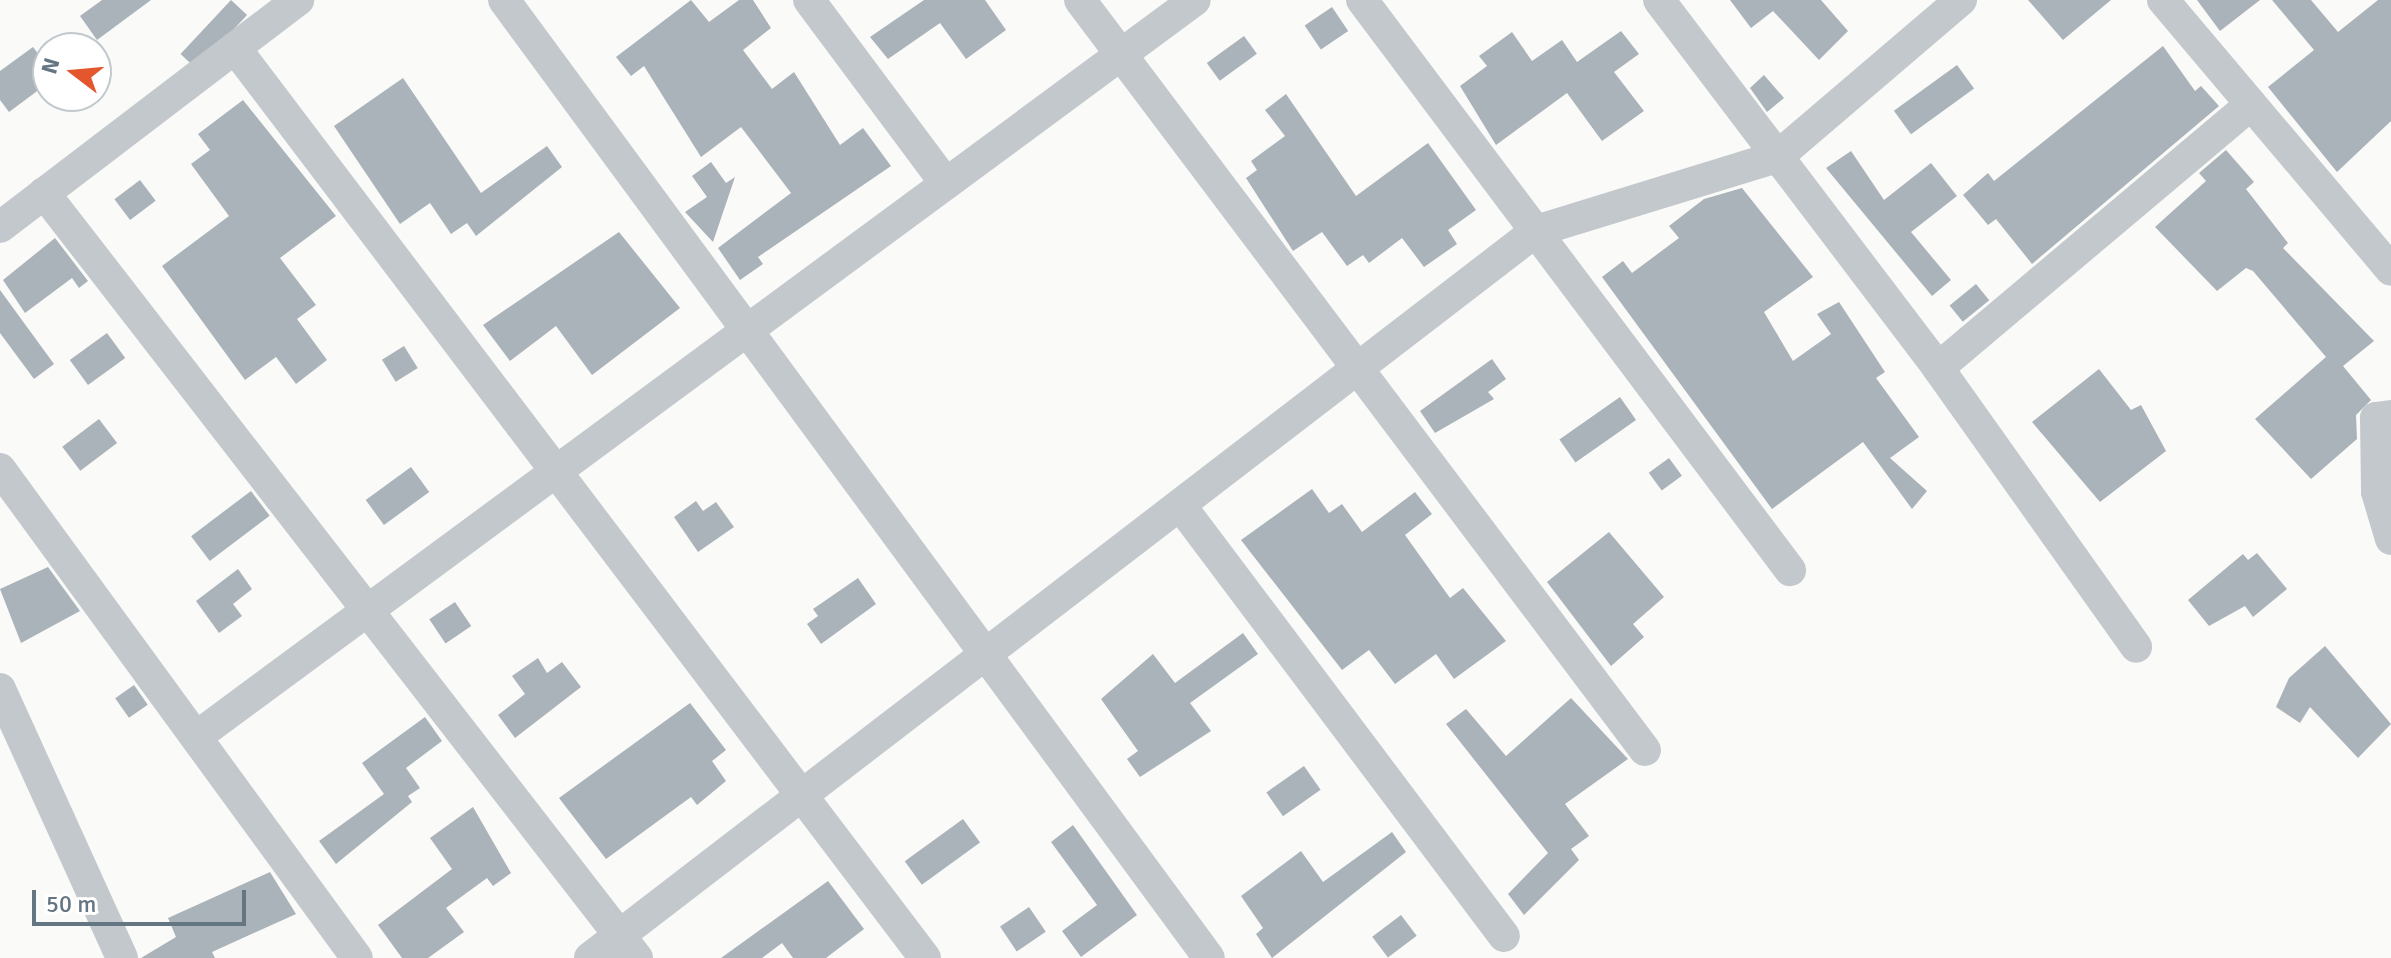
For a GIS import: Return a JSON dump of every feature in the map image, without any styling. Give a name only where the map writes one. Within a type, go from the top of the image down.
[{"type":"street","points":[[0,227],[298,0]]},
{"type":"street","points":[[504,0],[1209,958]]},
{"type":"street","points":[[809,0],[946,184]]},
{"type":"street","points":[[1080,0],[1645,750]]},
{"type":"street","points":[[196,737],[1195,0]]},
{"type":"street","points":[[1362,0],[1790,570]]},
{"type":"street","points":[[1659,0],[1938,368],[2136,647]]},
{"type":"street","points":[[590,958],[629,947],[802,796],[1536,231],[1777,157],[1961,0]]},
{"type":"street","points":[[2163,0],[2391,270]]},
{"type":"street","points":[[235,48],[925,958]]},
{"type":"street","points":[[1938,368],[2251,104]]},
{"type":"street","points":[[44,193],[629,947]]},
{"type":"street","points":[[2391,416],[2376,418],[2377,492],[2391,539]]},
{"type":"street","points":[[0,469],[357,958]]},
{"type":"street","points":[[1180,505],[1504,936]]},
{"type":"street","points":[[0,689],[122,958]]},
{"type":"building","points":[[102,0],[151,0],[108,32],[91,32],[80,16]]},
{"type":"building","points":[[231,0],[247,15],[197,69],[181,54]]},
{"type":"building","points":[[691,0],[709,22],[739,0],[753,0],[771,28],[743,50],[772,89],[794,72],[840,145],[863,128],[891,166],[758,257],[763,264],[740,280],[718,248],[791,193],[741,127],[701,157],[644,66],[631,76],[616,57]]},
{"type":"building","points":[[924,0],[985,0],[1006,30],[966,59],[940,23],[888,59],[870,37]]},
{"type":"building","points":[[1730,0],[1821,0],[1848,31],[1819,60],[1773,11],[1751,28]]},
{"type":"building","points":[[2028,0],[2111,0],[2063,40]]},
{"type":"building","points":[[2197,0],[2260,0],[2220,31]]},
{"type":"building","points":[[2272,0],[2311,0],[2338,32],[2378,0],[2391,0],[2391,121],[2337,172],[2268,87],[2314,50]]},
{"type":"building","points":[[1332,7],[1348,31],[1321,49],[1305,25]]},
{"type":"building","points":[[1621,31],[1639,54],[1614,72],[1644,111],[1602,141],[1567,93],[1496,145],[1460,86],[1487,66],[1479,56],[1512,32],[1532,61],[1562,40],[1577,62]]},
{"type":"building","points":[[1244,36],[1257,54],[1220,81],[1207,63]]},
{"type":"building","points":[[2163,46],[2195,91],[2201,86],[2219,106],[2032,264],[1996,219],[1988,225],[1963,195],[1988,173],[1994,181]]},
{"type":"building","points":[[32,48],[32,95],[9,112],[0,100],[0,71]]},
{"type":"building","points":[[1957,65],[1974,88],[1911,134],[1894,111]]},
{"type":"building","points":[[1764,75],[1784,98],[1767,112],[1750,88]]},
{"type":"building","points":[[403,78],[481,193],[547,146],[562,167],[476,236],[467,223],[451,234],[430,203],[400,224],[334,126]]},
{"type":"building","points":[[1286,94],[1356,196],[1428,143],[1476,210],[1448,230],[1457,244],[1424,267],[1402,238],[1369,263],[1363,255],[1347,266],[1322,232],[1293,251],[1246,178],[1257,170],[1251,161],[1285,136],[1265,110]]},
{"type":"building","points":[[243,100],[336,216],[280,258],[316,305],[297,319],[327,360],[296,384],[276,357],[245,380],[162,266],[229,216],[191,164],[210,150],[198,134]]},
{"type":"building","points":[[2226,150],[2254,182],[2246,189],[2288,243],[2283,248],[2374,341],[2343,366],[2371,400],[2356,415],[2357,439],[2311,479],[2255,419],[2326,357],[2253,271],[2246,268],[2217,291],[2155,227],[2206,181],[2199,173]]},
{"type":"building","points":[[1851,151],[1884,200],[1931,163],[1957,196],[1911,232],[1951,280],[1932,296],[1826,168]]},
{"type":"building","points":[[711,162],[726,183],[735,177],[713,242],[685,212],[707,197],[692,176]]},
{"type":"building","points":[[140,180],[156,201],[130,220],[114,199]]},
{"type":"building","points":[[1742,188],[1813,277],[1764,312],[1793,361],[1831,334],[1817,314],[1839,302],[1885,372],[1876,378],[1919,437],[1890,458],[1927,491],[1912,509],[1863,442],[1772,509],[1602,277],[1623,261],[1632,273],[1679,238],[1669,226],[1704,199]]},
{"type":"building","points":[[619,232],[680,308],[592,375],[556,326],[510,361],[483,325]]},
{"type":"building","points":[[55,238],[88,281],[79,288],[72,278],[25,313],[3,280]]},
{"type":"building","points":[[1976,284],[1989,300],[1963,322],[1950,305]]},
{"type":"building","points":[[0,290],[54,364],[34,379],[0,333]]},
{"type":"building","points":[[107,333],[125,358],[88,385],[70,360]]},
{"type":"building","points":[[404,346],[418,368],[396,382],[382,360]]},
{"type":"building","points":[[1492,359],[1506,379],[1488,392],[1494,399],[1435,433],[1420,411]]},
{"type":"building","points":[[2099,369],[2131,410],[2141,405],[2166,451],[2100,502],[2032,422]]},
{"type":"building","points":[[1620,397],[1636,420],[1575,462],[1559,439]]},
{"type":"building","points":[[99,419],[117,443],[80,471],[62,447]]},
{"type":"building","points":[[1669,458],[1682,476],[1662,490],[1649,473]]},
{"type":"building","points":[[411,467],[429,492],[384,525],[366,500]]},
{"type":"building","points":[[1312,489],[1329,513],[1342,504],[1362,532],[1415,492],[1432,514],[1405,535],[1450,598],[1463,588],[1506,641],[1454,679],[1436,654],[1395,684],[1369,650],[1342,670],[1241,540]]},
{"type":"building","points":[[251,491],[270,516],[210,561],[191,536]]},
{"type":"building","points":[[696,501],[703,511],[716,502],[734,527],[698,552],[674,517]]},
{"type":"building","points":[[1609,532],[1664,597],[1633,624],[1644,637],[1611,666],[1547,582]]},
{"type":"building","points":[[2257,553],[2287,589],[2253,617],[2245,606],[2209,626],[2188,600],[2243,554],[2248,560]]},
{"type":"building","points":[[48,567],[80,611],[21,643],[0,589]]},
{"type":"building","points":[[238,569],[252,589],[233,604],[242,616],[219,633],[196,601]]},
{"type":"building","points":[[858,578],[876,604],[821,644],[807,624],[818,616],[813,609]]},
{"type":"building","points":[[455,602],[471,626],[446,643],[429,619]]},
{"type":"building","points":[[1243,633],[1258,654],[1190,703],[1211,731],[1140,777],[1127,759],[1138,751],[1101,699],[1153,654],[1175,683]]},
{"type":"building","points":[[2325,646],[2391,724],[2358,758],[2310,707],[2300,723],[2276,707],[2289,678]]},
{"type":"building","points":[[538,658],[547,673],[562,662],[581,687],[515,738],[498,715],[525,694],[512,676]]},
{"type":"building","points":[[134,685],[148,705],[129,718],[115,698]]},
{"type":"building","points":[[1571,698],[1628,759],[1565,804],[1589,836],[1571,849],[1579,860],[1524,915],[1508,894],[1548,853],[1446,724],[1466,709],[1506,756]]},
{"type":"building","points":[[690,703],[726,750],[712,761],[726,781],[697,805],[691,797],[606,859],[559,798]]},
{"type":"building","points":[[425,717],[442,741],[406,768],[420,788],[408,796],[412,802],[336,864],[319,841],[384,794],[362,763]]},
{"type":"building","points":[[1304,766],[1321,790],[1283,816],[1266,792]]},
{"type":"building","points":[[473,807],[511,873],[493,886],[487,878],[446,908],[464,932],[428,958],[402,958],[378,925],[452,869],[430,838]]},
{"type":"building","points":[[963,819],[980,842],[922,885],[905,861]]},
{"type":"building","points":[[1073,825],[1137,915],[1081,957],[1062,931],[1097,905],[1051,842]]},
{"type":"building","points":[[1392,832],[1406,852],[1272,958],[1256,934],[1263,928],[1241,896],[1301,851],[1323,882]]},
{"type":"building","points":[[270,872],[296,914],[212,952],[215,958],[141,958],[176,937],[168,918]]},
{"type":"building","points":[[828,881],[864,929],[826,958],[793,958],[782,943],[762,958],[721,958]]},
{"type":"building","points":[[1029,907],[1046,932],[1017,951],[1000,927]]},
{"type":"building","points":[[1401,915],[1417,936],[1388,957],[1372,937]]}]
